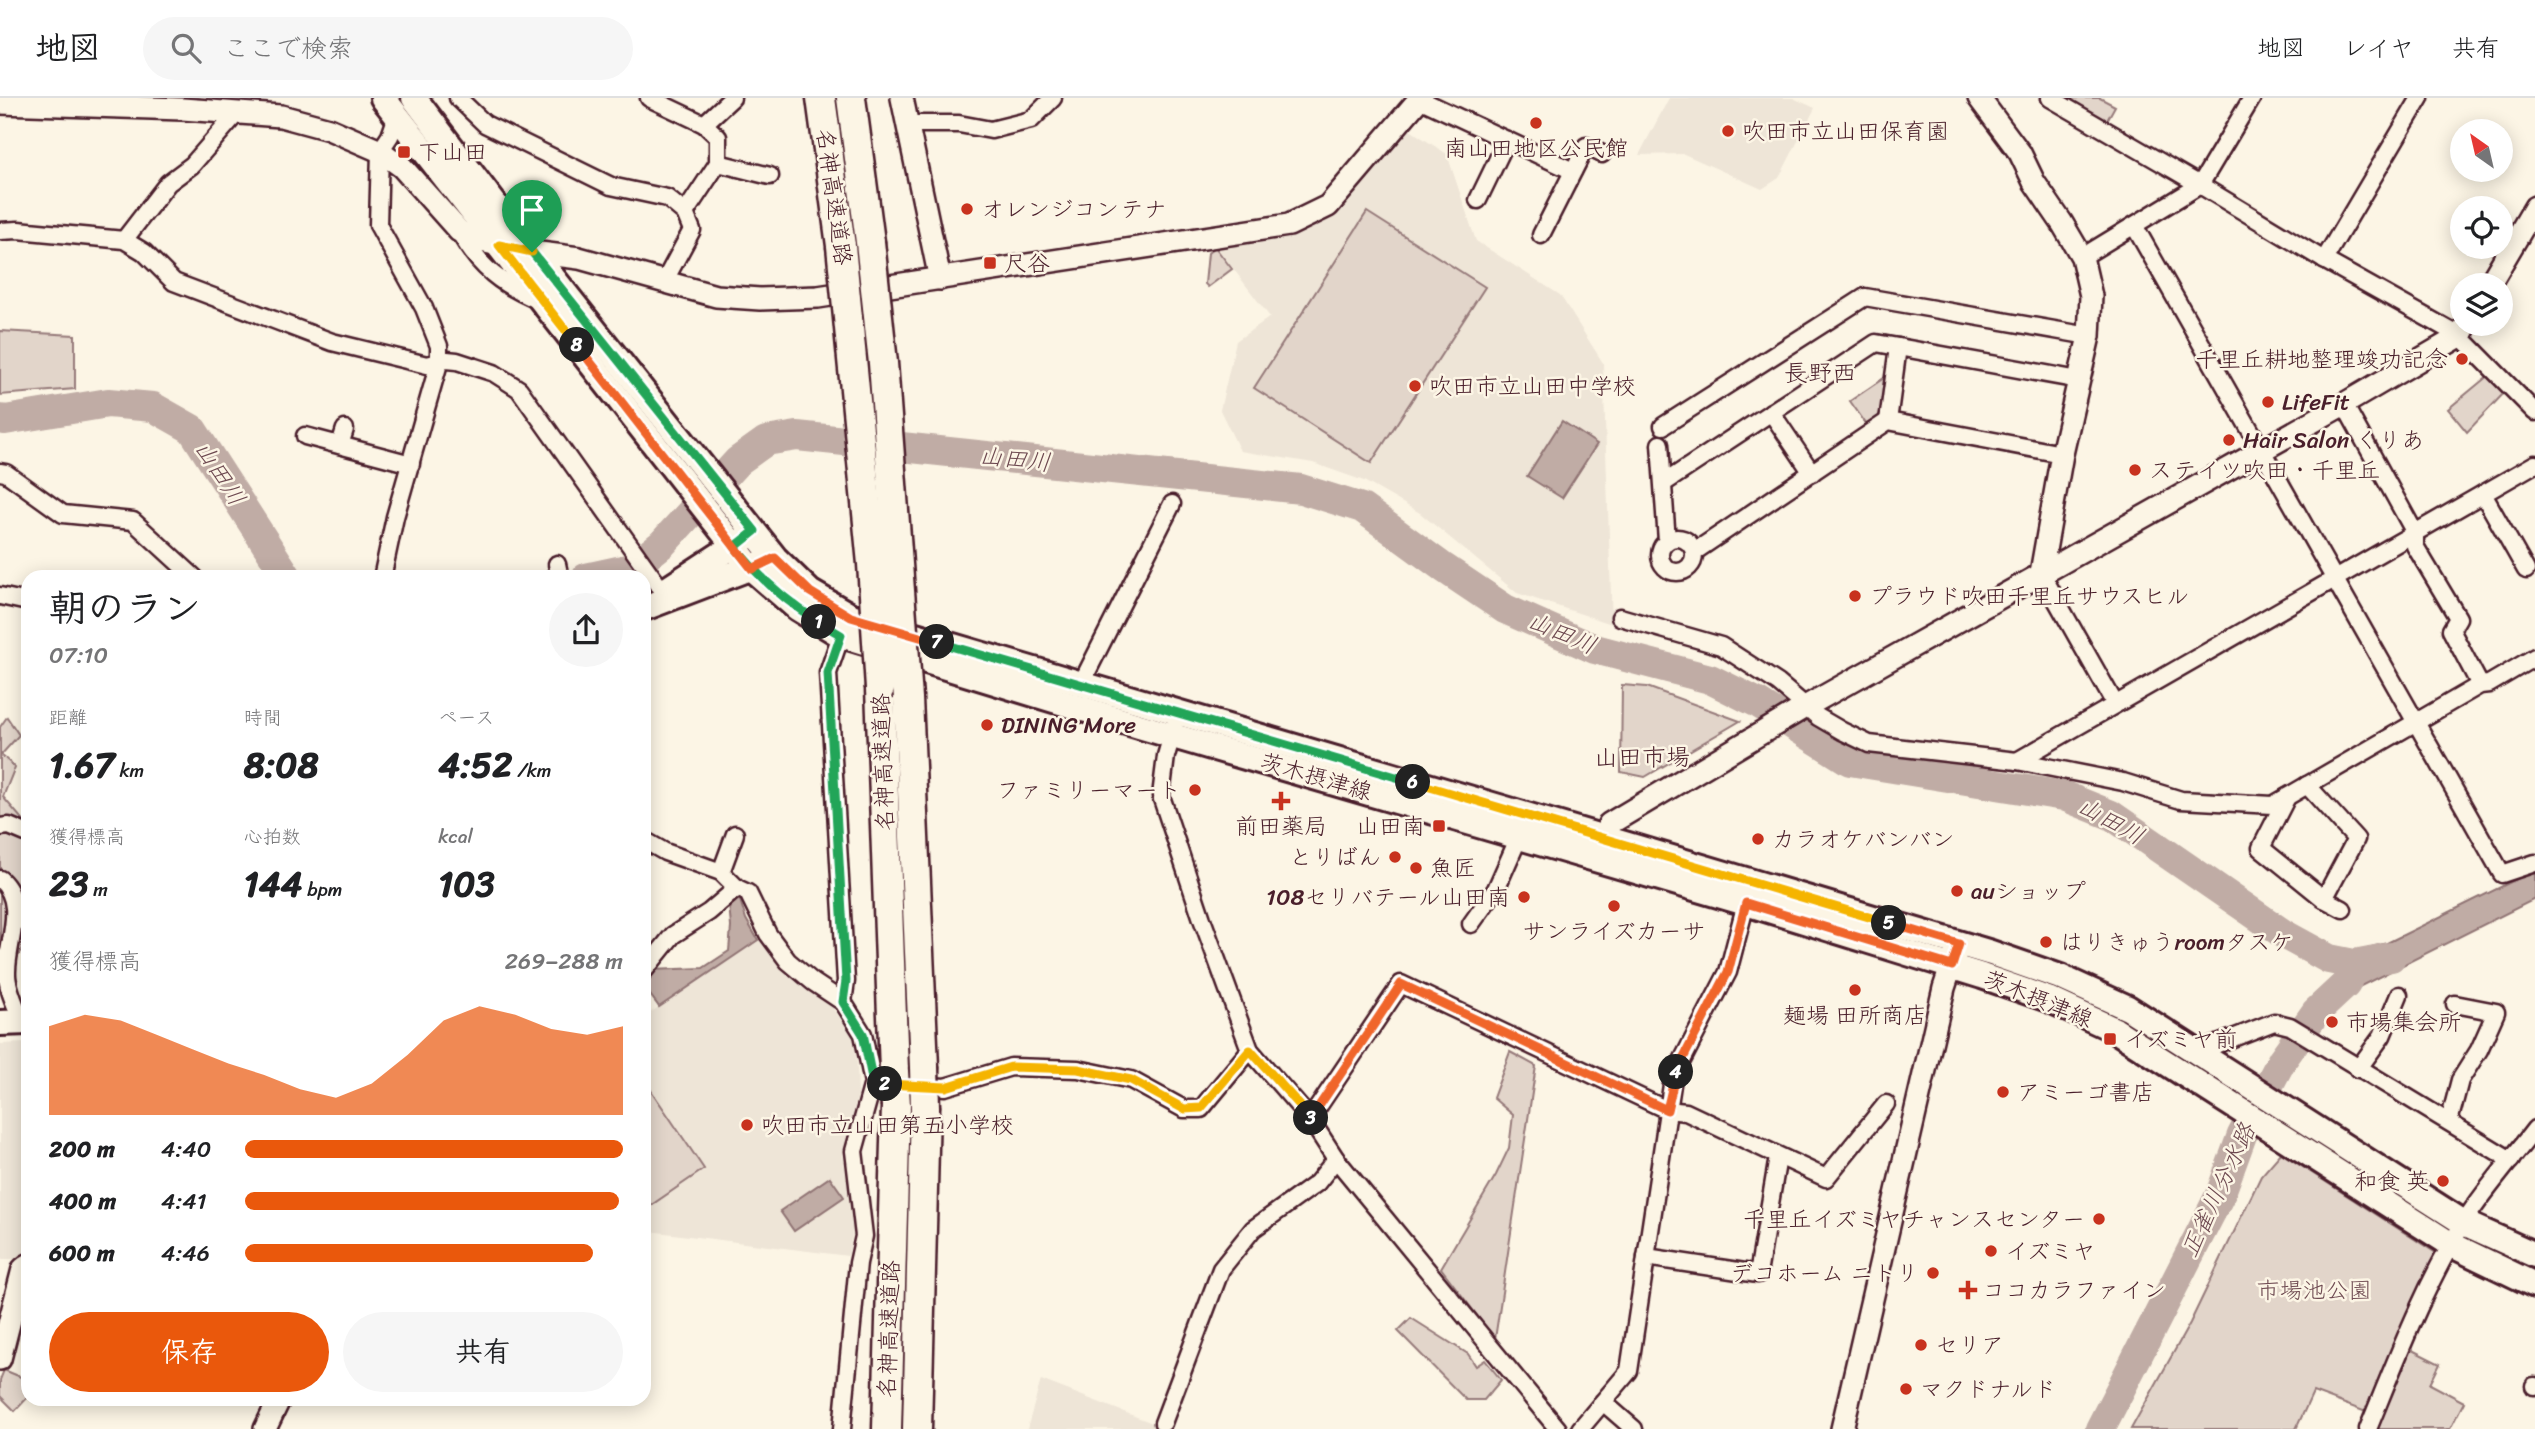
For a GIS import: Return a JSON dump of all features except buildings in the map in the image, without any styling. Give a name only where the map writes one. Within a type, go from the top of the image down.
[{"type":"highway","name":"名神高速道路","points":[[821,98],[841,246],[872,564],[880,688],[883,1077],[896,1106],[887,1429]]},
{"type":"highway","name":"名神高速道路","points":[[852,98],[883,363],[908,698],[925,1108],[917,1429]]},
{"type":"main road","name":"茨木摂津線","points":[[398,104],[542,302],[752,569],[797,608],[841,635],[1175,724],[1955,955],[2115,1030],[2245,1098],[2452,1245],[2535,1285]]},
{"type":"main road","name":"茨木摂津線","points":[[398,104],[532,252],[775,558],[810,592],[851,617],[1081,684],[1175,724],[1519,836],[1600,848],[1746,903],[1955,955],[2060,977],[2127,1008],[2197,1052],[2245,1098]]},
{"type":"main road","points":[[651,593],[735,547],[755,531]]},
{"type":"main road","points":[[651,594],[752,569],[775,558]]},
{"type":"main road","name":"茨木摂津線","points":[[2273,1117],[2464,1223],[2535,1255]]},
{"type":"street","points":[[458,98],[485,124],[611,186],[667,198],[685,213],[692,230],[664,282]]},
{"type":"street","points":[[649,98],[704,124],[718,137],[718,163],[685,213]]},
{"type":"street","points":[[704,124],[732,98]]},
{"type":"street","points":[[902,98],[940,279]]},
{"type":"street","points":[[908,124],[959,124],[991,130],[1031,120],[1053,98]]},
{"type":"street","points":[[459,231],[476,240],[532,252],[579,258],[716,296],[760,299],[818,297],[1289,225],[1328,206],[1420,98],[1573,171]]},
{"type":"street","points":[[1979,98],[2020,153],[2034,182],[2082,257],[2091,296],[2089,336],[2062,454],[2041,573],[2115,704]]},
{"type":"street","points":[[2050,98],[2324,260],[2450,323]]},
{"type":"street","points":[[2082,257],[2200,185],[2252,98]]},
{"type":"street","points":[[2324,260],[2420,98]]},
{"type":"street","points":[[0,103],[36,101],[180,104],[237,113],[281,116],[329,130],[380,150],[402,167],[459,231],[481,264],[515,291],[542,302]]},
{"type":"street","points":[[384,570],[395,517],[439,363],[439,346],[424,308],[379,225],[380,150],[390,136],[398,104]]},
{"type":"street","points":[[124,240],[168,183],[192,165],[237,113]]},
{"type":"street","points":[[1478,200],[1507,140]]},
{"type":"street","points":[[1541,235],[1586,146],[1602,154]]},
{"type":"street","points":[[718,163],[770,176]]},
{"type":"street","points":[[2496,273],[2535,207]]},
{"type":"street","points":[[2134,227],[2502,874],[2535,863]]},
{"type":"street","points":[[0,231],[18,230],[124,240],[144,251],[174,282],[332,342],[427,365],[447,360],[457,361],[494,373],[519,389],[633,549],[641,570]]},
{"type":"street","points":[[1663,426],[1865,297],[2089,336]]},
{"type":"street","points":[[1600,848],[1609,824],[1805,707],[2344,404],[2453,336]]},
{"type":"street","points":[[2468,336],[2535,412]]},
{"type":"street","points":[[1664,483],[1876,343],[2079,380]]},
{"type":"street","points":[[1888,421],[1898,346]]},
{"type":"street","points":[[2344,404],[2415,533],[2415,546],[2458,618],[2451,630],[2480,685]]},
{"type":"street","points":[[1772,412],[1812,473]]},
{"type":"street","points":[[1694,552],[1888,421],[2062,454]]},
{"type":"street","points":[[340,445],[345,429]]},
{"type":"street","points":[[306,436],[411,464]]},
{"type":"street","points":[[1660,444],[1667,541]]},
{"type":"street","points":[[2017,761],[2535,464]]},
{"type":"street","points":[[2,477],[63,514],[133,522],[186,570]]},
{"type":"street","points":[[2483,494],[2526,570]]},
{"type":"street","points":[[1081,684],[1172,504]]},
{"type":"street","points":[[1672,538],[1688,542],[1694,552],[1688,568],[1678,572],[1663,566],[1660,550],[1667,541],[1672,538]]},
{"type":"street","points":[[0,596],[21,600]]},
{"type":"street","points":[[1620,617],[1721,646],[1778,683],[1805,707],[1842,732],[1869,744],[2017,761],[2123,782],[2182,800],[2273,805],[2414,722],[2535,657]]},
{"type":"street","points":[[841,635],[828,673],[846,981],[843,1002]]},
{"type":"street","points":[[1175,724],[1166,756],[1161,796],[1250,1050],[1310,1119],[1336,1159],[1558,1429]]},
{"type":"street","points":[[2307,785],[2356,839],[2324,899]]},
{"type":"street","points":[[2287,797],[2261,848],[2324,899],[2343,909]]},
{"type":"street","points":[[0,827],[9,826],[21,831]]},
{"type":"street","points":[[721,872],[735,834]]},
{"type":"street","points":[[1471,924],[1496,889],[1519,836]]},
{"type":"street","points":[[651,844],[665,852],[721,872],[737,888],[748,893],[768,934],[789,961],[813,982],[843,1002],[863,1034],[883,1077],[855,1151],[864,1236],[858,1264],[842,1429]]},
{"type":"street","points":[[0,879],[8,886],[15,905],[6,976],[17,1022]]},
{"type":"street","points":[[651,962],[673,935],[709,912],[737,888]]},
{"type":"street","points":[[1580,1429],[1629,1371],[1673,1078],[1728,972],[1746,903]]},
{"type":"street","points":[[1842,1429],[1944,988],[1955,955]]},
{"type":"street","points":[[1310,1119],[1401,984],[1667,1110],[1686,1112],[1826,1178],[1886,1104]]},
{"type":"street","points":[[2358,1069],[2382,1036],[2399,995]]},
{"type":"street","points":[[2449,1122],[2460,1080],[2479,1050],[2496,1012],[2455,1004]]},
{"type":"street","points":[[2197,1052],[2274,1022],[2290,1026],[2511,1160]]},
{"type":"street","points":[[883,1077],[946,1087],[1011,1067],[1078,1069],[1131,1080],[1184,1109],[1201,1108],[1250,1050]]},
{"type":"street","points":[[2368,1429],[2404,1343],[2464,1223],[2535,1129]]},
{"type":"street","points":[[1646,1256],[1758,1274],[1778,1157]]},
{"type":"street","points":[[1163,1423],[1221,1269],[1253,1229],[1317,1182],[1336,1159]]},
{"type":"street","points":[[0,1359],[21,1277]]},
{"type":"street","points":[[1603,1402],[1634,1429]]},
{"type":"street","points":[[265,1429],[276,1406]]},
{"type":"shaded area","name":"吹田市立山田保育園","points":[[1669,98],[1793,98],[1815,108],[1779,178],[1762,189],[1684,154],[1639,155]]},
{"type":"shaded area","name":"吹田市立山田中学校","points":[[1410,130],[1447,154],[1476,241],[1560,295],[1603,363],[1612,624],[1517,593],[1420,513],[1364,481],[1313,463],[1240,451],[1220,410],[1236,341],[1270,317],[1216,246],[1285,236],[1330,217]]},
{"type":"shaded area","points":[[1562,421],[1597,444],[1562,498],[1527,476]]},
{"type":"shaded area","points":[[2535,870],[2535,899],[2359,987],[2345,981],[2355,951],[2387,943]]},
{"type":"shaded area","points":[[739,897],[746,919],[758,940],[659,1007],[651,996],[651,970],[703,968],[729,951],[729,903]]},
{"type":"shaded area","name":"吹田市立山田第五小学校","points":[[763,937],[824,997],[852,1034],[857,1061],[858,1096],[843,1155],[854,1227],[848,1256],[651,1231],[651,1012]]},
{"type":"shaded area","points":[[21,1043],[21,1255],[16,1259],[0,1259],[0,1044]]},
{"type":"shaded area","points":[[830,1177],[844,1197],[794,1231],[780,1211]]},
{"type":"shaded area","points":[[1041,1380],[1168,1429],[1027,1429]]},
{"type":"green space","points":[[2100,98],[2115,106],[2106,122],[2069,100]]},
{"type":"green space","points":[[1367,212],[1485,287],[1371,463],[1254,388]]},
{"type":"green space","points":[[1215,247],[1232,269],[1208,287],[1205,284],[1208,253]]},
{"type":"green space","points":[[0,331],[75,335],[75,389],[0,395]]},
{"type":"green space","points":[[2489,375],[2506,391],[2467,432],[2448,409]]},
{"type":"green space","points":[[1887,376],[1879,417],[1869,428],[1850,401]]},
{"type":"green space","points":[[1622,685],[1647,687],[1740,721],[1645,777],[1621,772]]},
{"type":"green space","points":[[7,717],[19,735],[1,755],[15,767],[3,797],[21,818],[21,952],[9,969],[0,961],[0,727]]},
{"type":"green space","points":[[1510,1052],[1536,1066],[1495,1339],[1441,1268],[1509,1148],[1513,1115],[1493,1098]]},
{"type":"green space","points":[[651,1090],[704,1169],[651,1205]]},
{"type":"green space","name":"市場池公園","points":[[2281,1153],[2436,1253],[2366,1412],[2313,1392],[2296,1429],[2131,1429],[2190,1323],[2261,1176]]},
{"type":"green space","points":[[1411,1318],[1468,1354],[1476,1366],[1485,1360],[1501,1380],[1484,1400],[1466,1400],[1398,1331]]},
{"type":"green space","points":[[2410,1349],[2440,1364],[2430,1384],[2464,1402],[2450,1429],[2375,1429]]},
{"type":"green space","points":[[4,1370],[21,1377],[21,1405],[15,1411],[0,1396],[0,1380]]},
{"type":"waterway","name":"山田川","points":[[0,419],[108,403],[153,407],[192,429],[283,570]]},
{"type":"waterway","name":"山田川","points":[[623,570],[632,568],[662,544],[738,461],[766,441],[797,436],[1301,489],[1362,508],[1505,609],[1595,649],[1710,679],[1758,703],[1850,761],[2064,796],[2111,815],[2285,935],[2329,959],[2354,964],[2391,957]]},
{"type":"waterway","name":"正雀川分水路","points":[[2100,1429],[2220,1195],[2242,1135],[2282,1060],[2316,1012],[2346,984],[2354,964]]},
{"type":"place","name":"南山田地区公民館","points":[[1536,123]]},
{"type":"place","name":"吹田市立山田保育園","points":[[1728,131]]},
{"type":"place","name":"下山田","points":[[404,152]]},
{"type":"place","name":"オレンジコンテナ","points":[[967,209]]},
{"type":"place","name":"尺谷","points":[[990,263]]},
{"type":"place","name":"千里丘耕地整理竣功記念","points":[[2462,359]]},
{"type":"place","name":"吹田市立山田中学校","points":[[1415,386]]},
{"type":"place","name":"LifeFit","points":[[2268,402]]},
{"type":"place","name":"Hair Salon くりあ","points":[[2229,440]]},
{"type":"place","name":"ステイツ吹田・千里丘","points":[[2135,470]]},
{"type":"place","name":"プラウド吹田千里丘サウスヒル","points":[[1855,596]]},
{"type":"place","name":"DINING More","points":[[987,725]]},
{"type":"place","name":"ファミリーマート","points":[[1195,790]]},
{"type":"place","name":"前田薬局","points":[[1281,801]]},
{"type":"place","name":"山田南","points":[[1439,826]]},
{"type":"place","name":"カラオケバンバン","points":[[1758,839]]},
{"type":"place","name":"とりばん","points":[[1395,857]]},
{"type":"place","name":"魚匠","points":[[1416,868]]},
{"type":"place","name":"auショップ","points":[[1957,891]]},
{"type":"place","name":"108セリバテール山田南","points":[[1524,897]]},
{"type":"place","name":"サンライズカーサ","points":[[1614,906]]},
{"type":"place","name":"はりきゅうroomタスケ","points":[[2046,942]]},
{"type":"place","name":"麺場 田所商店","points":[[1855,990]]},
{"type":"place","name":"市場集会所","points":[[2332,1022]]},
{"type":"place","name":"イズミヤ前","points":[[2110,1039]]},
{"type":"place","name":"アミーゴ書店","points":[[2003,1092]]},
{"type":"place","name":"吹田市立山田第五小学校","points":[[747,1125]]},
{"type":"place","name":"和食 英","points":[[2443,1181]]},
{"type":"place","name":"千里丘イズミヤチャンスセンター","points":[[2099,1219]]},
{"type":"place","name":"イズミヤ","points":[[1991,1251]]},
{"type":"place","name":"デコホーム ニトリ","points":[[1933,1273]]},
{"type":"place","name":"ココカラファイン","points":[[1968,1290]]},
{"type":"place","name":"セリア","points":[[1921,1345]]},
{"type":"place","name":"マクドナルド","points":[[1906,1389]]},
{"type":"district","name":"長野西","points":[[1820,373]]},
{"type":"district","name":"山田市場","points":[[1642,757]]},
{"type":"route","points":[[532,252],[499,245],[752,569],[775,558],[810,592],[851,617],[1959,944],[1952,966],[1746,903],[1728,972],[1673,1078],[1667,1110],[1401,984],[1310,1119],[1250,1050],[1201,1108],[1184,1109],[1131,1080],[1078,1069],[1011,1067],[946,1087],[873,1083],[863,1034],[843,1002],[846,981],[828,673],[841,635],[797,608],[752,569],[735,547],[755,531],[532,252]]}]
